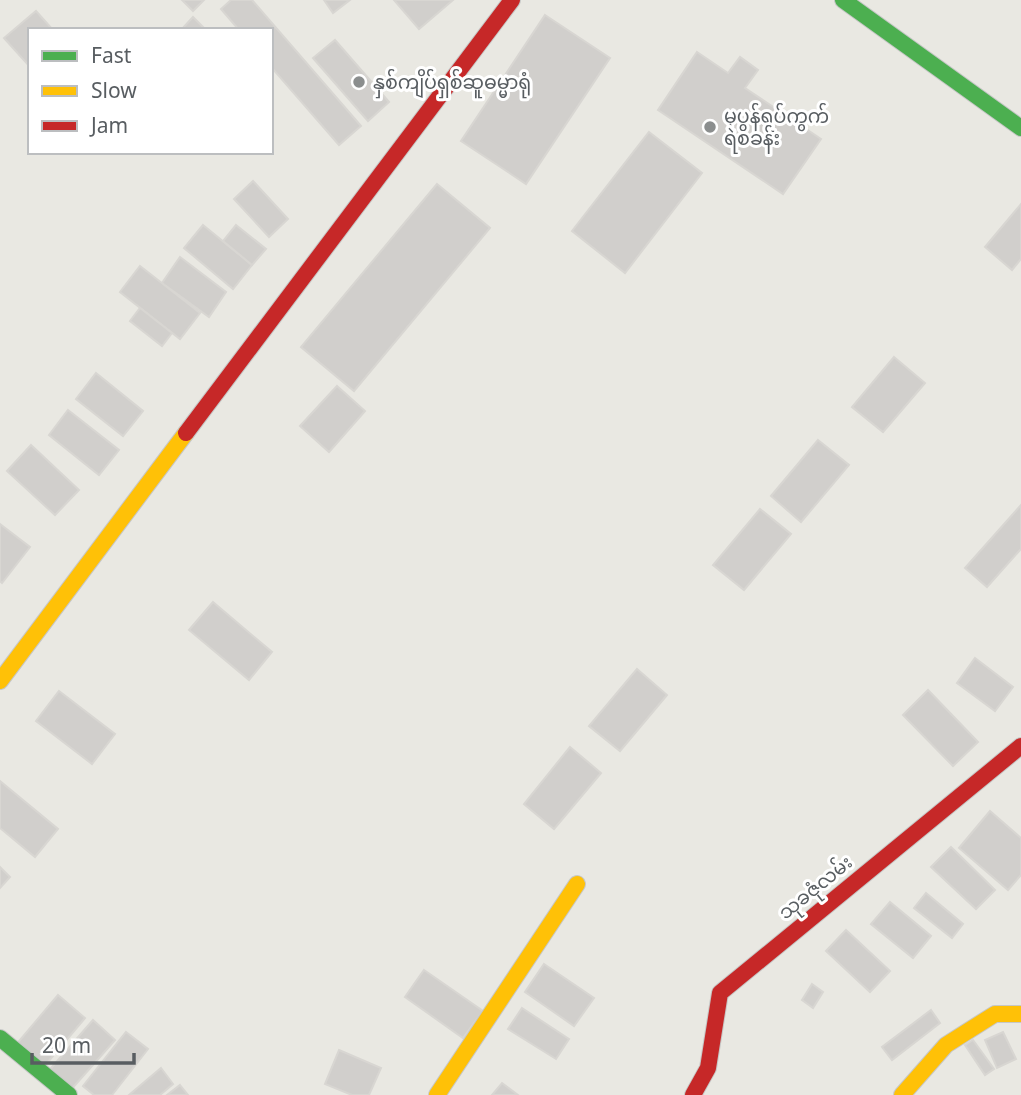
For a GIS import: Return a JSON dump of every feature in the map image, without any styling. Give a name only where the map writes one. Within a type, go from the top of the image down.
[{"type":"street","points":[[0,681],[512,0]]},
{"type":"street","points":[[843,0],[1021,128]]},
{"type":"street","name":"သုခဇုံလမ်း","points":[[693,1095],[708,1068],[720,993],[1021,746]]},
{"type":"street","points":[[437,1095],[577,884]]},
{"type":"street","points":[[902,1095],[946,1045],[995,1014],[1021,1014]]},
{"type":"street","points":[[0,1038],[69,1095]]},
{"type":"building","points":[[182,0],[204,0],[193,11]]},
{"type":"building","points":[[231,0],[252,0],[361,126],[339,145],[273,69],[273,28],[237,28],[221,9]]},
{"type":"building","points":[[324,0],[350,0],[333,13]]},
{"type":"building","points":[[394,0],[453,0],[419,29]]},
{"type":"building","points":[[36,11],[51,28],[28,28],[28,65],[4,38]]},
{"type":"building","points":[[545,15],[610,58],[526,184],[461,141]]},
{"type":"building","points":[[193,17],[204,28],[183,28]]},
{"type":"building","points":[[335,40],[389,102],[368,121],[313,58]]},
{"type":"building","points":[[697,52],[728,73],[740,57],[758,70],[745,88],[821,139],[783,194],[658,110]]},
{"type":"building","points":[[649,132],[702,173],[625,273],[572,231]]},
{"type":"building","points":[[253,181],[288,219],[269,237],[234,199]]},
{"type":"building","points":[[437,184],[490,228],[354,391],[301,347]]},
{"type":"building","points":[[1021,204],[1021,259],[1012,270],[985,247]]},
{"type":"building","points":[[203,225],[252,265],[233,289],[184,248]]},
{"type":"building","points":[[236,225],[266,249],[252,265],[223,241]]},
{"type":"building","points":[[180,257],[226,292],[209,317],[162,283]]},
{"type":"building","points":[[140,266],[200,313],[180,339],[120,292]]},
{"type":"building","points":[[140,308],[172,333],[162,346],[130,321]]},
{"type":"building","points":[[894,357],[925,383],[883,432],[852,407]]},
{"type":"building","points":[[96,373],[143,411],[123,436],[76,399]]},
{"type":"building","points":[[337,386],[365,411],[329,452],[300,426]]},
{"type":"building","points":[[68,410],[119,450],[99,475],[49,435]]},
{"type":"building","points":[[818,440],[849,465],[801,522],[771,496]]},
{"type":"building","points":[[31,445],[79,490],[55,515],[7,471]]},
{"type":"building","points":[[1021,505],[1021,549],[987,587],[965,568]]},
{"type":"building","points":[[760,509],[791,534],[744,590],[713,565]]},
{"type":"building","points":[[0,524],[30,547],[2,583],[0,581]]},
{"type":"building","points":[[213,602],[272,652],[249,680],[189,630]]},
{"type":"building","points":[[975,658],[1013,687],[995,711],[957,683]]},
{"type":"building","points":[[637,669],[667,695],[620,751],[589,726]]},
{"type":"building","points":[[928,690],[978,742],[953,766],[903,715]]},
{"type":"building","points":[[59,691],[115,734],[92,764],[36,721]]},
{"type":"building","points":[[570,747],[601,773],[554,829],[524,804]]},
{"type":"building","points":[[0,781],[58,829],[35,857],[0,828]]},
{"type":"building","points":[[990,811],[1021,838],[1021,875],[1008,890],[959,848]]},
{"type":"building","points":[[951,847],[995,890],[976,909],[931,867]]},
{"type":"building","points":[[0,867],[10,877],[0,888]]},
{"type":"building","points":[[926,893],[963,924],[952,938],[914,908]]},
{"type":"building","points":[[890,902],[931,936],[913,958],[871,924]]},
{"type":"building","points":[[846,930],[890,971],[870,992],[826,951]]},
{"type":"building","points":[[544,964],[594,998],[574,1026],[525,992]]},
{"type":"building","points":[[424,970],[483,1011],[463,1038],[405,997]]},
{"type":"building","points":[[812,984],[823,992],[813,1008],[802,1000]]},
{"type":"building","points":[[58,995],[85,1018],[42,1069],[15,1046]]},
{"type":"building","points":[[522,1008],[569,1039],[556,1059],[508,1029]]},
{"type":"building","points":[[931,1010],[940,1023],[892,1060],[882,1047]]},
{"type":"building","points":[[93,1020],[115,1040],[68,1093],[46,1074]]},
{"type":"building","points":[[126,1032],[148,1049],[112,1095],[94,1095],[83,1086]]},
{"type":"building","points":[[1003,1032],[1016,1059],[997,1068],[985,1040]]},
{"type":"building","points":[[973,1040],[994,1069],[985,1075],[965,1045]]},
{"type":"building","points":[[339,1050],[381,1068],[369,1095],[352,1095],[325,1084]]},
{"type":"building","points":[[161,1068],[173,1084],[160,1095],[129,1095]]},
{"type":"building","points":[[502,1083],[518,1095],[492,1095]]},
{"type":"building","points":[[180,1085],[188,1095],[167,1095]]},
{"type":"traffic: fast","points":[[843,0],[1021,128]]},
{"type":"traffic: fast","points":[[0,1038],[69,1095]]},
{"type":"traffic: slow","points":[[0,681],[186,433]]},
{"type":"traffic: slow","points":[[437,1095],[577,884]]},
{"type":"traffic: slow","points":[[902,1095],[946,1045],[995,1014],[1021,1014]]},
{"type":"traffic: jam","points":[[186,433],[512,0]]},
{"type":"traffic: jam","points":[[693,1095],[708,1068],[720,993],[1021,746]]},
{"type":"place","name":"နှစ်ကျိပ်ရှစ်ဆူဓမ္မာရုံ","points":[[359,82]]},
{"type":"place","name":"မုပွန်ရပ်ကွက် ရဲစခန်း","points":[[710,127]]}]
